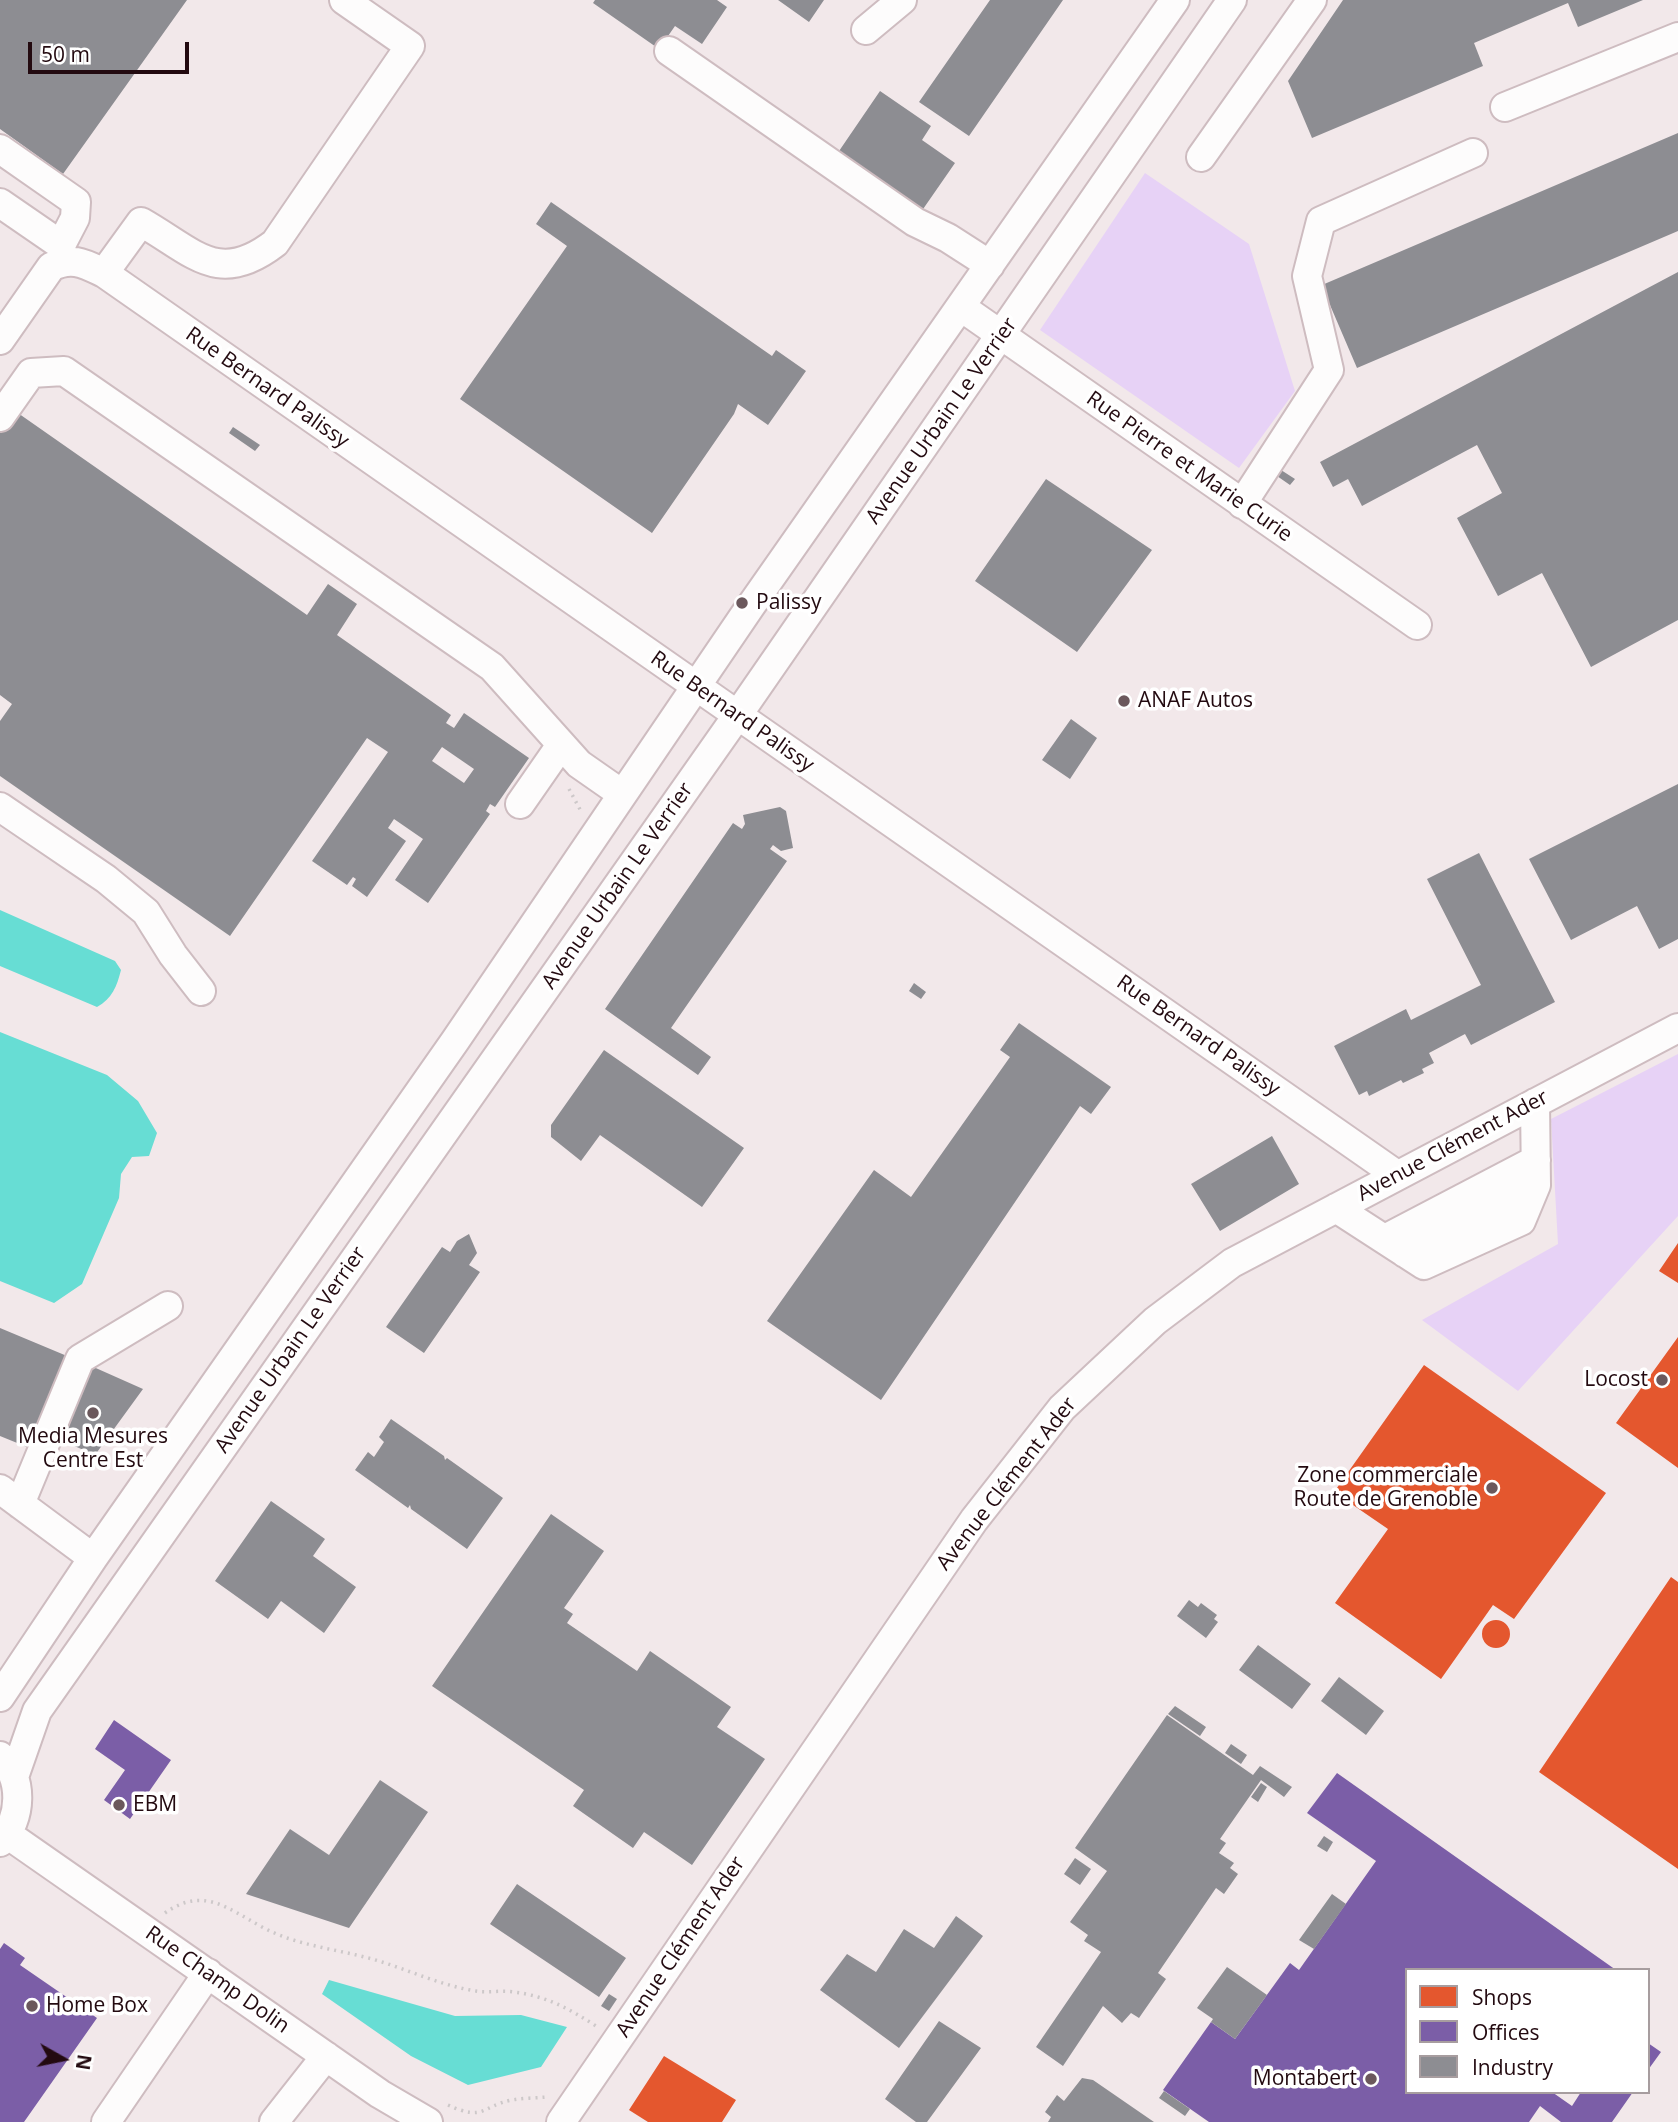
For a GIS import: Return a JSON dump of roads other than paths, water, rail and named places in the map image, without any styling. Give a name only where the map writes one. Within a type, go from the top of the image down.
[{"type":"street","points":[[104,273],[141,222],[214,264],[233,266],[247,262],[275,243],[410,46],[344,0]]},
{"type":"street","points":[[866,30],[902,0]]},
{"type":"street","name":"Avenue Urbain Le Verrier","points":[[0,1697],[93,1558],[456,1041],[622,794],[1174,0]]},
{"type":"street","name":"Avenue Urbain Le Verrier","points":[[7,1766],[37,1711],[737,716],[1232,0]]},
{"type":"street","points":[[1201,157],[1312,0]]},
{"type":"street","points":[[1505,107],[1678,37]]},
{"type":"street","points":[[669,51],[915,222],[948,238],[990,265]]},
{"type":"street","points":[[0,149],[76,202],[75,218],[62,253],[0,340]]},
{"type":"street","points":[[1242,504],[1329,370],[1307,276],[1321,221],[1474,153]]},
{"type":"street","points":[[0,203],[62,253]]},
{"type":"street","name":"Rue Bernard Palissy","points":[[62,253],[104,273],[1397,1175]]},
{"type":"street","name":"Rue Pierre et Marie Curie","points":[[961,307],[1417,625]]},
{"type":"street","points":[[0,418],[31,373],[64,371],[492,667],[579,764],[622,794]]},
{"type":"street","points":[[520,804],[561,745]]},
{"type":"street","points":[[0,807],[106,879],[146,912],[173,955],[201,991]]},
{"type":"street","name":"Avenue Clément Ader","points":[[557,2110],[974,1520],[1062,1408],[1155,1321],[1232,1264],[1678,1028]]},
{"type":"street","points":[[1336,1208],[1424,1265],[1521,1220],[1536,1172],[1535,1103]]},
{"type":"street","points":[[1395,1246],[1536,1172]]},
{"type":"street","points":[[93,1558],[10,1497],[80,1359],[168,1306]]},
{"type":"street","points":[[4,1838],[16,1816],[18,1796],[7,1766]]},
{"type":"street","name":"Rue Champ Dolin","points":[[4,1838],[208,1973],[380,2094],[436,2113]]},
{"type":"street","points":[[106,2122],[208,1973]]},
{"type":"street","points":[[274,2122],[326,2056]]},
{"type":"water","points":[[0,910],[115,961],[121,970],[110,996],[97,1007],[0,966]]},
{"type":"water","points":[[0,1032],[107,1075],[138,1101],[157,1133],[149,1156],[132,1157],[121,1174],[119,1198],[82,1284],[54,1303],[0,1281]]},
{"type":"water","points":[[329,1980],[455,2016],[521,2015],[567,2027],[541,2067],[468,2085],[411,2056],[322,1994]]},
{"type":"place","name":"Palissy","points":[[742,603]]},
{"type":"place","name":"ANAF Autos","points":[[1124,701]]},
{"type":"place","name":"Locost","points":[[1662,1380]]},
{"type":"place","name":"Media Mesures Centre Est","points":[[93,1413]]},
{"type":"place","name":"Zone commerciale Route de Grenoble","points":[[1492,1488]]},
{"type":"place","name":"EBM","points":[[119,1805]]},
{"type":"place","name":"Home Box","points":[[32,2006]]},
{"type":"place","name":"Montabert","points":[[1371,2079]]}]
